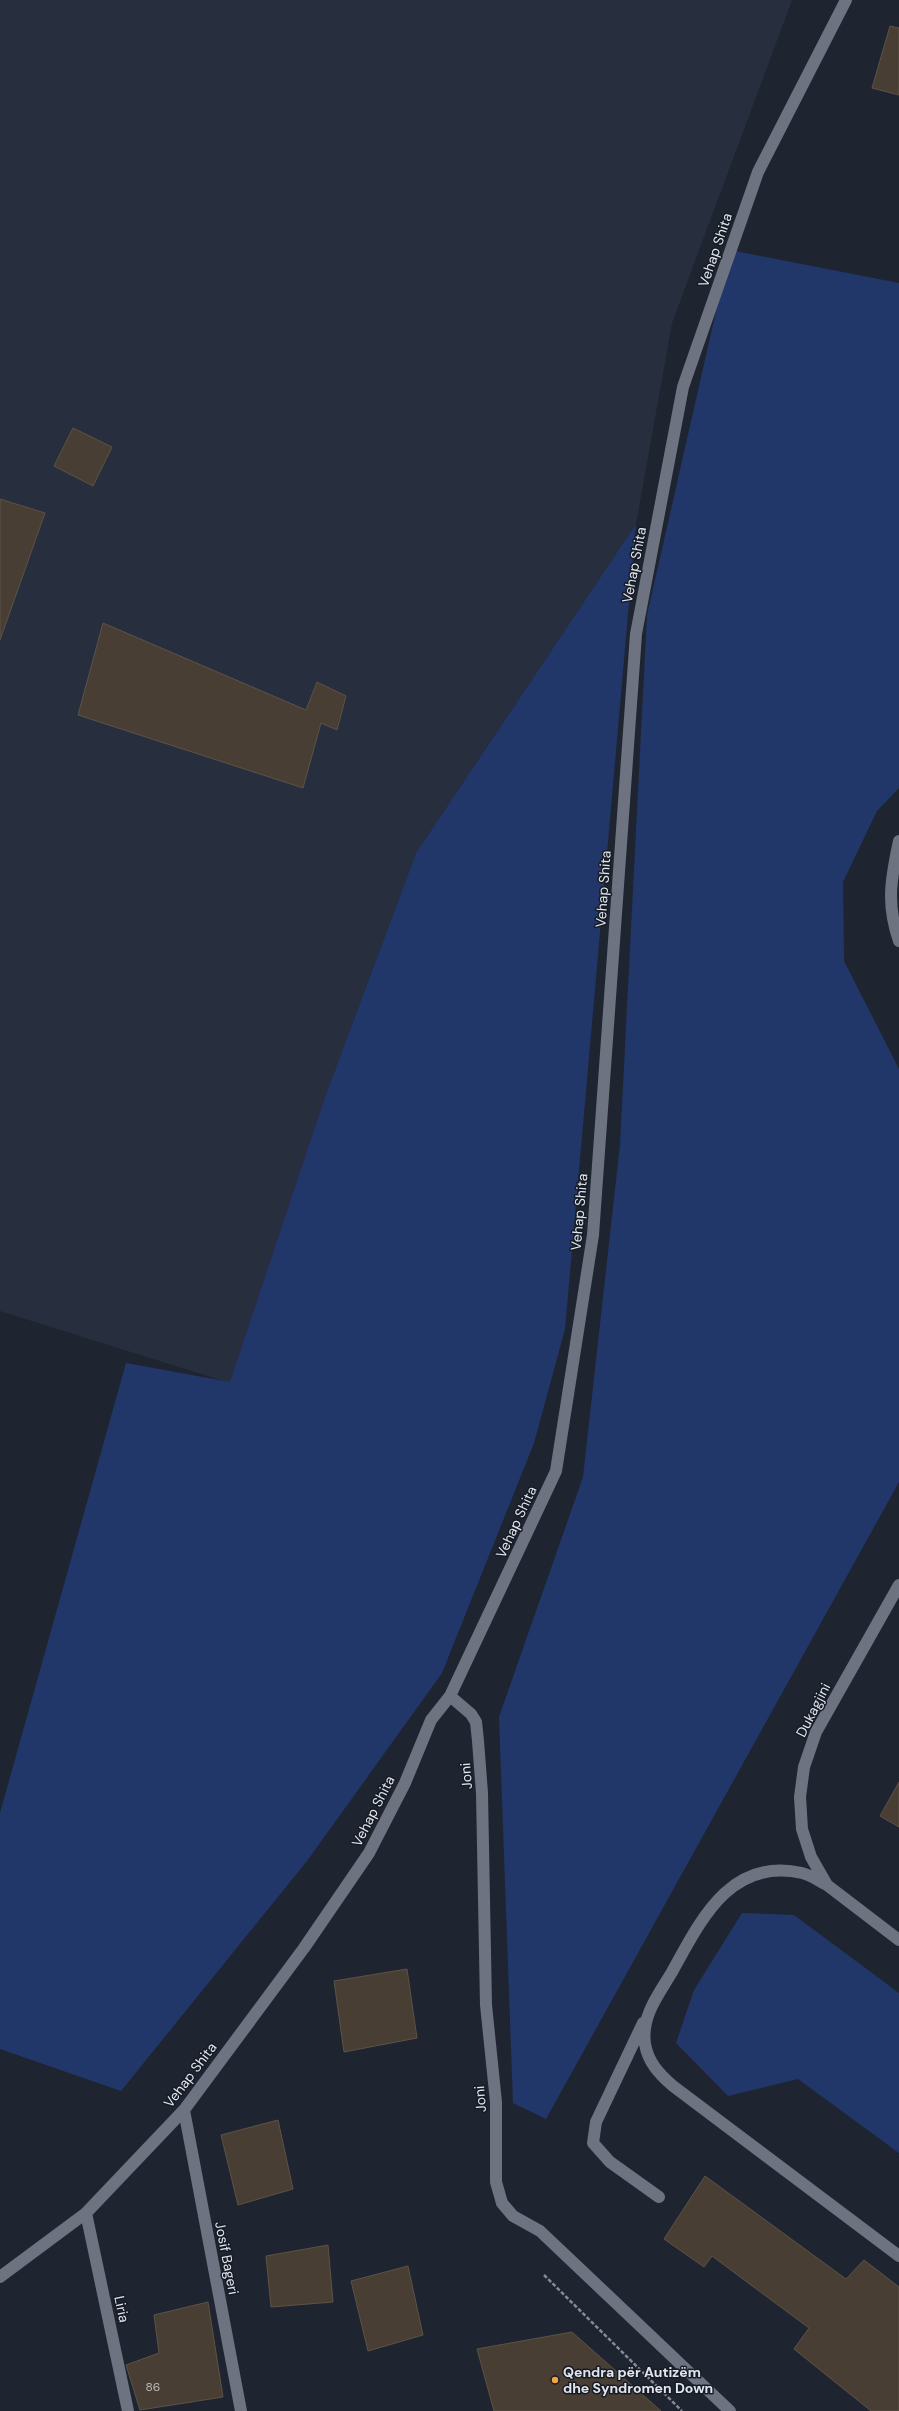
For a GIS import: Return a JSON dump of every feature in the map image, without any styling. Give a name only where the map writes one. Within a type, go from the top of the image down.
[{"type":"street","name":"Vehap Shita","points":[[0,2277],[86,2213],[184,2110],[304,1948],[369,1853],[404,1783],[431,1720],[450,1696],[556,1471],[593,1235],[636,634],[683,388],[758,172],[846,0]]},
{"type":"street","points":[[899,841],[890,881],[893,923],[899,940]]},
{"type":"street","name":"Dukagjini","points":[[899,1585],[816,1732],[804,1767],[800,1797],[802,1829],[811,1858],[827,1885],[899,1940]]},
{"type":"street","name":"Joni","points":[[450,1696],[471,1714],[476,1722],[478,1741],[482,1793],[486,2005],[497,2116],[496,2182],[502,2203],[512,2216],[540,2231],[730,2411]]},
{"type":"street","points":[[659,2197],[610,2162],[593,2143],[596,2122],[646,2018],[700,1921],[719,1897],[737,1882],[756,1874],[780,1871],[804,1873],[827,1885]]},
{"type":"street","points":[[646,2018],[645,2042],[647,2053],[659,2074],[899,2256]]},
{"type":"street","name":"Josif Bageri","points":[[184,2110],[241,2411]]},
{"type":"street","name":"Liria","points":[[86,2213],[128,2411]]},
{"type":"shaded area","points":[[0,0],[792,0],[672,323],[636,524],[416,853],[324,1100],[230,1383],[0,1311]]},
{"type":"shaded area","points":[[730,250],[899,283],[899,788],[877,811],[843,882],[844,961],[899,1069],[899,1482],[546,2119],[513,2103],[499,1717],[583,1477],[620,1145],[647,615]]},
{"type":"shaded area","points":[[636,524],[565,1329],[534,1443],[442,1673],[307,1861],[121,2091],[0,2049],[0,1813],[126,1363],[230,1382],[324,1100],[416,853]]},
{"type":"shaded area","points":[[742,1913],[794,1915],[899,1993],[899,2153],[798,2079],[728,2096],[676,2043],[694,1990]]},
{"type":"building","points":[[890,26],[899,28],[899,95],[872,88]]},
{"type":"building","points":[[73,428],[112,447],[93,486],[54,466]]},
{"type":"building","points":[[0,499],[45,513],[0,640]]},
{"type":"building","points":[[103,623],[306,710],[317,682],[346,696],[337,730],[321,723],[303,788],[78,715]]},
{"type":"building","points":[[899,1782],[899,1827],[880,1816]]},
{"type":"building","points":[[407,1969],[417,2038],[344,2052],[334,1981]]},
{"type":"building","points":[[278,2120],[293,2189],[238,2205],[221,2135]]},
{"type":"building","points":[[705,2176],[846,2279],[864,2260],[899,2287],[899,2411],[871,2411],[794,2349],[809,2328],[712,2256],[704,2267],[664,2239]]},
{"type":"building","points":[[328,2245],[333,2302],[271,2307],[266,2256]]},
{"type":"building","points":[[408,2266],[423,2335],[368,2351],[351,2281]]},
{"type":"building","points":[[208,2302],[223,2397],[140,2410],[126,2365],[159,2353],[154,2315]]},
{"type":"building","name":"Qendra për Autizëm dhe Syndromen Down","points":[[572,2332],[661,2411],[494,2411],[477,2349]]},
{"type":"place","name":"Qendra për Autizëm dhe Syndromen Down","points":[[555,2380]]}]
